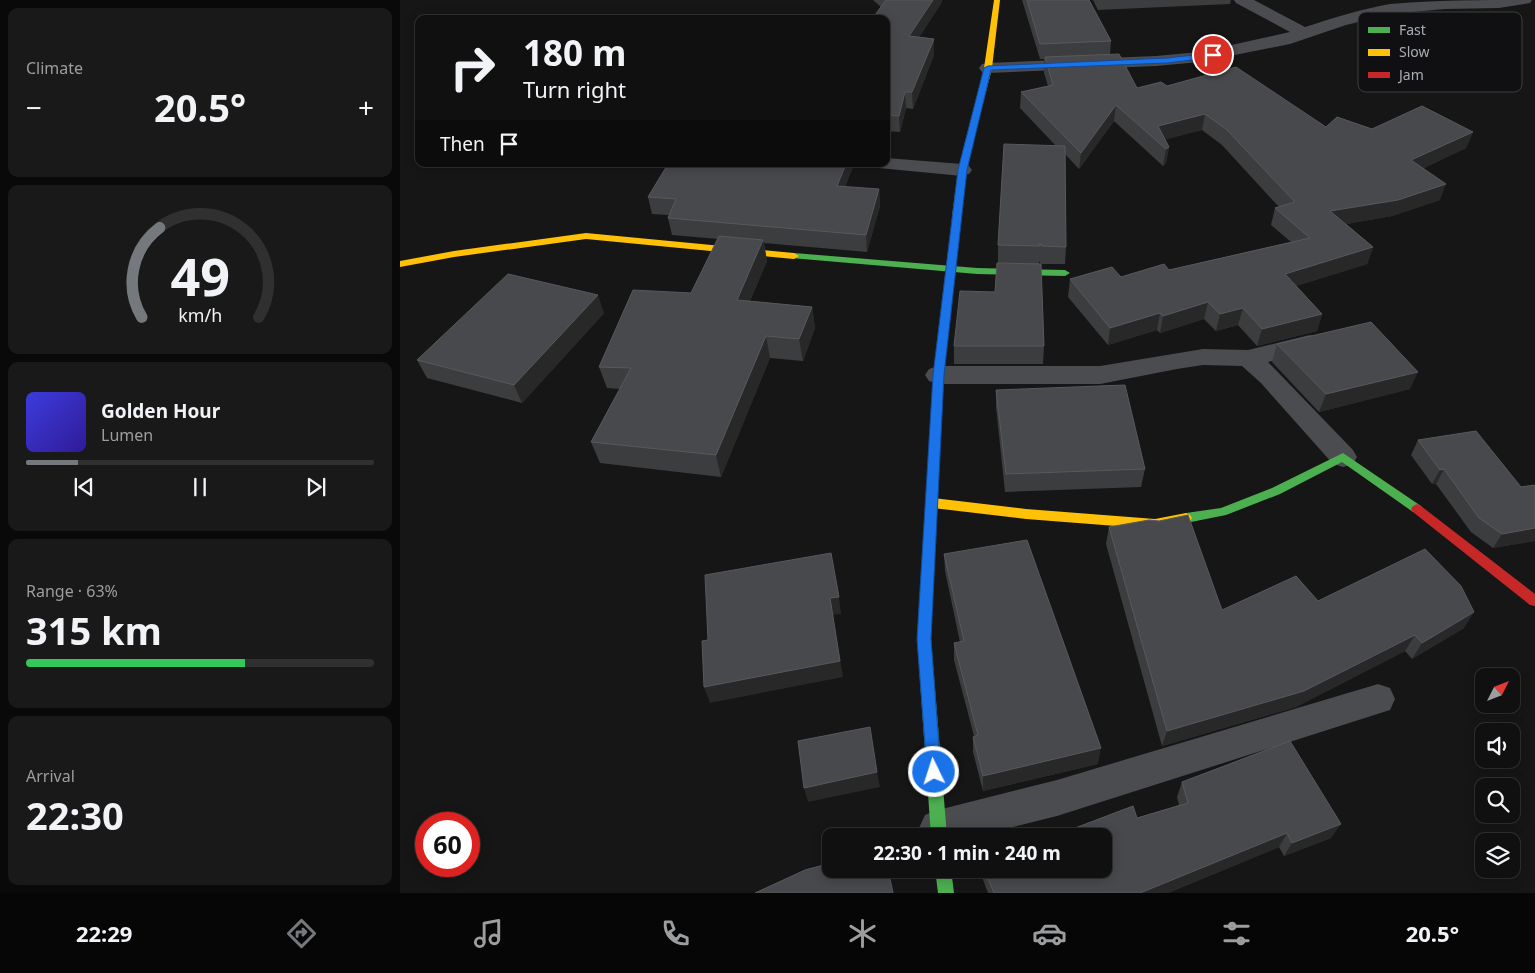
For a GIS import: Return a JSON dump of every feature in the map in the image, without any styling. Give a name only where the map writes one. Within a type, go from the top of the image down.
[{"type":"main road","points":[[939,828],[924,639],[938,375],[962,170],[988,68],[997,0]]},
{"type":"main road","points":[[400,264],[454,254],[586,236],[764,254],[951,268],[1065,273]]},
{"type":"main road","points":[[932,503],[1026,514],[1155,524],[1222,512],[1276,491],[1343,457],[1428,517],[1535,601]]},
{"type":"main road","points":[[944,878],[946,893]]},
{"type":"street","points":[[1242,0],[1305,34]]},
{"type":"street","points":[[1380,12],[1392,9],[1445,4],[1524,0]]},
{"type":"street","points":[[988,68],[1178,60],[1256,47],[1358,18]]},
{"type":"street","points":[[890,164],[962,170]]},
{"type":"street","points":[[938,375],[1100,374],[1177,360],[1248,358],[1334,337]]},
{"type":"street","points":[[1248,358],[1270,378],[1343,457]]},
{"type":"street","points":[[953,828],[1378,698]]},
{"type":"building","points":[[886,0],[933,0],[909,36],[934,39],[912,92],[905,92],[899,116],[890,115],[890,15],[875,15]]},
{"type":"building","points":[[1027,0],[1089,0],[1111,41],[1040,44]]},
{"type":"building","points":[[1119,54],[1137,88],[1161,82],[1167,86],[1236,67],[1326,127],[1337,117],[1372,129],[1422,106],[1473,132],[1411,160],[1446,184],[1398,200],[1330,211],[1373,247],[1285,274],[1322,314],[1262,329],[1243,308],[1220,314],[1208,302],[1163,316],[1160,313],[1110,328],[1070,279],[1112,267],[1121,277],[1164,264],[1169,270],[1310,238],[1275,208],[1295,202],[1226,129],[1205,114],[1158,126],[1169,147],[1166,149],[1116,105],[1081,153],[1021,92],[1053,85],[1045,57]]},
{"type":"building","points":[[1004,144],[1065,146],[1066,247],[1042,246],[1040,243],[1040,246],[998,245]]},
{"type":"building","points":[[666,167],[845,167],[837,186],[879,189],[866,235],[668,218],[676,199],[648,197]]},
{"type":"building","points":[[719,236],[763,240],[737,300],[812,307],[799,339],[766,336],[716,455],[591,442],[631,368],[599,367],[633,290],[691,293]]},
{"type":"building","points":[[997,263],[1041,264],[1044,346],[954,346],[960,291],[995,292]]},
{"type":"building","points":[[508,274],[598,295],[514,385],[417,360]]},
{"type":"building","points":[[1371,322],[1418,372],[1326,394],[1277,344]]},
{"type":"building","points":[[1125,385],[1145,469],[1006,474],[996,390]]},
{"type":"building","points":[[1476,431],[1521,487],[1535,486],[1535,528],[1502,534],[1479,518],[1444,469],[1440,470],[1418,440]]},
{"type":"building","points":[[1188,515],[1222,610],[1296,576],[1318,601],[1425,549],[1461,586],[1474,612],[1422,643],[1415,635],[1304,691],[1167,731],[1109,527],[1149,520],[1159,521]]},
{"type":"building","points":[[1027,540],[1101,748],[983,776],[973,737],[978,735],[954,643],[964,641],[944,554]]},
{"type":"building","points":[[831,553],[839,597],[830,598],[840,661],[704,687],[702,641],[708,640],[705,575]]},
{"type":"building","points":[[870,727],[877,772],[804,788],[798,741]]},
{"type":"building","points":[[1290,741],[1341,824],[1292,843],[1287,833],[1140,893],[994,893],[988,878],[1112,878],[1112,828],[1075,828],[1133,806],[1137,818],[1188,803],[1182,782]]},
{"type":"building","points":[[822,865],[822,878],[890,878],[893,893],[755,893],[805,870]]},
{"type":"traffic: fast","points":[[794,256],[977,271],[1065,273]]},
{"type":"traffic: fast","points":[[936,417],[924,639],[938,828]]},
{"type":"traffic: fast","points":[[1186,518],[1222,512],[1276,491],[1343,457],[1417,509]]},
{"type":"traffic: fast","points":[[944,878],[946,893]]},
{"type":"traffic: slow","points":[[956,217],[962,170],[988,68],[997,0]]},
{"type":"traffic: slow","points":[[400,264],[454,254],[586,236],[794,256]]},
{"type":"traffic: slow","points":[[933,503],[1026,514],[1155,524],[1186,518]]},
{"type":"traffic: jam","points":[[936,417],[938,375],[956,217]]},
{"type":"traffic: jam","points":[[1417,509],[1535,601]]},
{"type":"route","points":[[934,772],[924,639],[938,375],[962,170],[988,68],[1189,59],[1213,55]]}]
